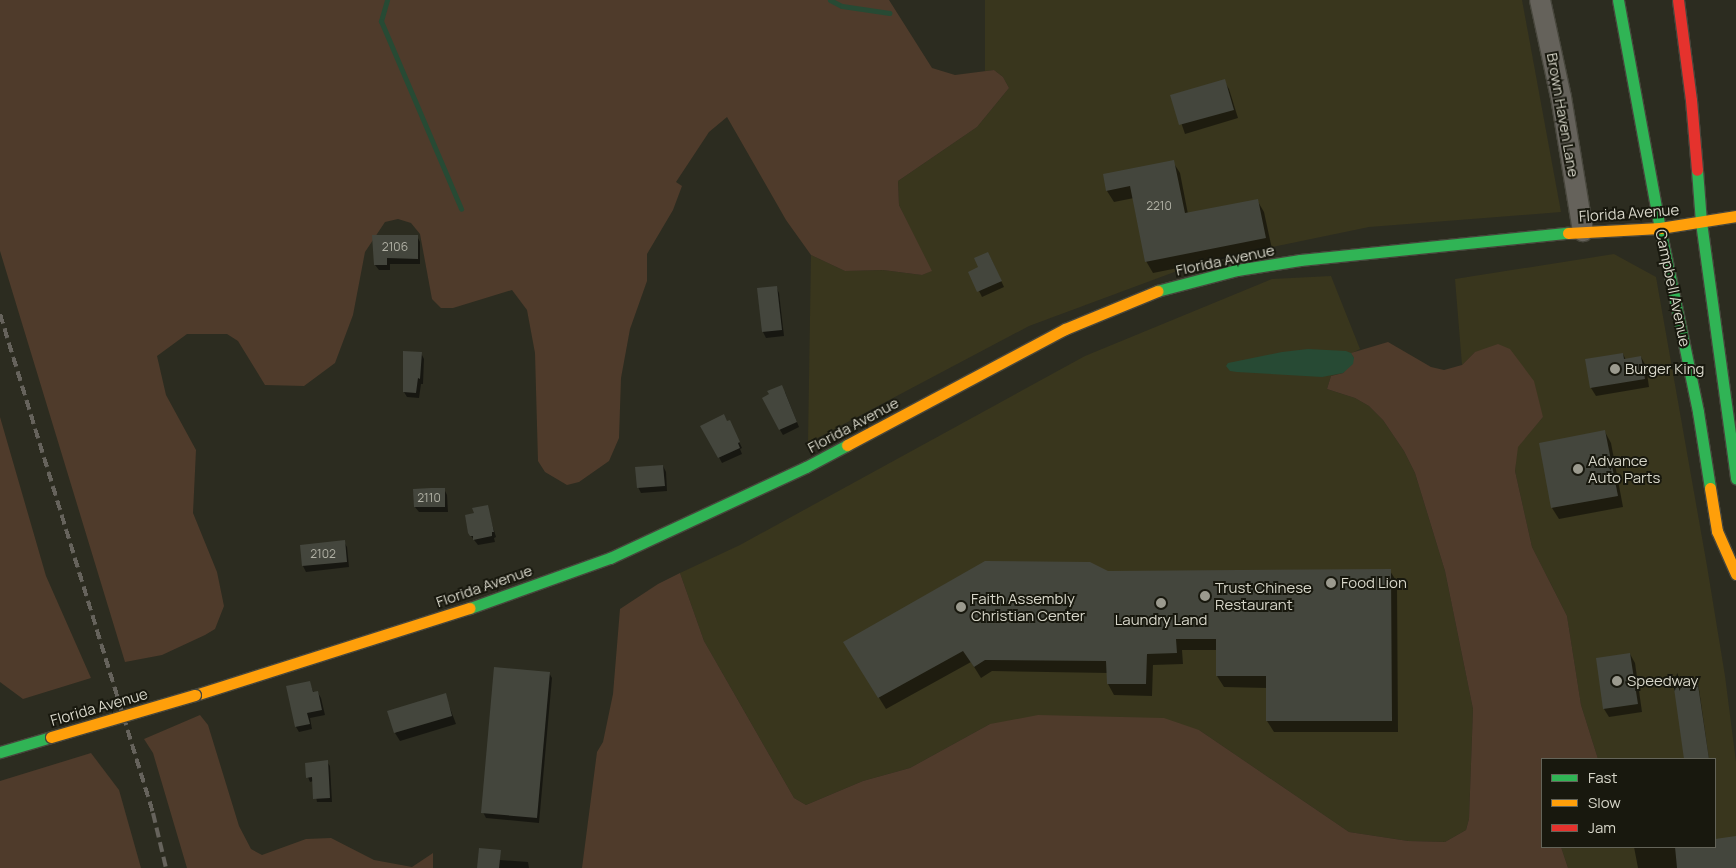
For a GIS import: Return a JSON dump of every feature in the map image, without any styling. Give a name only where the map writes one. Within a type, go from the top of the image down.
[{"type":"main road","name":"Campbell Avenue","points":[[1618,0],[1660,228],[1698,412],[1717,531],[1736,574]]},
{"type":"main road","points":[[1678,0],[1691,100],[1701,222],[1736,479]]},
{"type":"main road","name":"Florida Avenue","points":[[0,752],[195,695],[476,606],[610,558],[806,467],[1065,329],[1156,291],[1237,270],[1300,260],[1583,231],[1660,228],[1736,216]]},
{"type":"street","name":"Brown Haven Lane","points":[[1540,0],[1561,97],[1583,231]]},
{"type":"shaded area","points":[[0,0],[889,0],[932,68],[955,75],[994,70],[1003,77],[1009,88],[977,127],[898,181],[899,205],[932,271],[922,275],[883,270],[845,271],[811,255],[786,220],[727,117],[709,132],[676,182],[682,186],[673,210],[647,254],[647,281],[630,329],[621,378],[619,438],[609,461],[579,482],[567,485],[545,472],[538,461],[535,353],[527,310],[512,290],[453,308],[441,308],[432,299],[420,234],[411,223],[398,219],[385,222],[365,252],[353,315],[335,363],[304,386],[265,385],[238,341],[227,334],[187,334],[157,356],[166,395],[196,450],[193,513],[217,572],[224,606],[215,629],[205,635],[162,655],[125,662],[0,251]]},
{"type":"shaded area","points":[[985,0],[1522,0],[1561,212],[1369,227],[1204,261],[1029,326],[808,443],[811,255],[845,271],[883,270],[922,275],[931,271],[899,205],[898,181],[977,127],[1009,88],[1003,77],[994,70],[985,71]]},
{"type":"shaded area","points":[[1614,254],[1656,277],[1725,676],[1736,762],[1736,868],[1568,868],[1561,848],[1716,848],[1716,758],[1598,758],[1581,705],[1567,616],[1532,547],[1515,471],[1517,447],[1543,417],[1475,352],[1462,365],[1455,279]]},
{"type":"shaded area","points":[[1331,276],[1360,349],[1352,353],[1354,358],[1343,373],[1331,376],[1327,389],[1355,398],[1369,406],[1383,420],[1404,451],[1415,473],[1445,571],[1473,709],[1469,819],[1466,830],[1445,842],[1408,841],[1349,832],[1199,730],[990,724],[910,768],[863,781],[806,805],[794,798],[704,641],[680,573],[740,545],[1085,356],[1272,279]]},
{"type":"shaded area","points":[[1388,342],[1431,367],[1444,370],[1462,365],[1475,352],[1498,344],[1510,349],[1534,381],[1543,417],[1518,447],[1515,471],[1532,547],[1567,616],[1581,705],[1598,758],[1541,758],[1541,848],[1561,848],[1568,868],[582,868],[597,752],[603,742],[613,694],[620,609],[658,584],[680,573],[704,641],[794,798],[806,805],[863,781],[910,768],[990,724],[1038,715],[1164,718],[1199,730],[1349,832],[1408,841],[1445,842],[1466,830],[1469,819],[1473,709],[1445,571],[1415,473],[1404,451],[1383,420],[1369,406],[1355,398],[1327,389],[1331,376],[1343,373],[1354,358],[1351,353]]},
{"type":"shaded area","points":[[1308,349],[1346,351],[1351,353],[1354,358],[1353,364],[1343,373],[1322,377],[1237,372],[1230,371],[1226,366],[1228,363],[1282,352]]},
{"type":"shaded area","points":[[0,417],[46,576],[91,678],[23,699],[0,682]]},
{"type":"shaded area","points":[[200,715],[208,725],[239,826],[251,849],[262,855],[306,839],[331,838],[374,860],[412,867],[433,853],[433,868],[187,868],[153,753],[144,739]]},
{"type":"shaded area","points":[[91,753],[119,790],[141,868],[0,868],[0,781]]},
{"type":"building","points":[[1225,79],[1234,110],[1179,125],[1170,95]]},
{"type":"building","points":[[1174,160],[1185,213],[1258,199],[1266,238],[1145,262],[1130,186],[1106,191],[1103,174]]},
{"type":"building","points":[[372,235],[418,235],[418,259],[387,258],[387,265],[374,265]]},
{"type":"building","points":[[988,252],[1002,281],[977,292],[968,272],[978,267],[974,258]]},
{"type":"building","points":[[777,286],[782,330],[762,332],[757,288]]},
{"type":"building","points":[[403,351],[422,352],[420,379],[418,378],[416,393],[403,392]]},
{"type":"building","name":"Burger King","points":[[1623,353],[1624,359],[1641,356],[1645,379],[1590,388],[1585,359]]},
{"type":"building","points":[[782,385],[797,422],[779,430],[762,398],[769,394],[767,391]]},
{"type":"building","points":[[724,414],[727,421],[730,420],[740,442],[738,443],[740,448],[718,458],[700,426]]},
{"type":"building","name":"Advance Auto Parts","points":[[1605,430],[1618,496],[1551,508],[1539,443]]},
{"type":"building","points":[[663,465],[665,486],[637,488],[635,467]]},
{"type":"building","points":[[445,488],[445,507],[414,507],[413,489]]},
{"type":"building","points":[[488,505],[494,532],[492,532],[492,536],[473,540],[473,536],[470,536],[468,533],[465,515],[474,513],[472,508]]},
{"type":"building","points":[[345,540],[347,562],[302,566],[300,545]]},
{"type":"building","points":[[985,561],[1090,562],[1108,571],[1391,569],[1392,721],[1266,721],[1266,676],[1216,676],[1216,639],[1176,639],[1177,653],[1147,654],[1146,684],[1107,684],[1106,661],[985,660],[974,667],[963,651],[878,698],[843,642]]},
{"type":"building","name":"Speedway","points":[[1630,653],[1638,704],[1603,709],[1596,658]]},
{"type":"building","points":[[494,667],[550,672],[537,818],[481,813]]},
{"type":"building","name":"Speedway","points":[[1697,678],[1709,758],[1684,758],[1673,681]]},
{"type":"building","points":[[310,681],[313,692],[318,691],[322,710],[307,713],[310,724],[295,727],[286,686]]},
{"type":"building","points":[[446,693],[452,716],[394,733],[387,711]]},
{"type":"building","points":[[328,760],[330,798],[313,799],[312,777],[306,778],[305,763]]},
{"type":"building","points":[[1736,836],[1736,868],[1677,868],[1675,848],[1716,848],[1716,839]]},
{"type":"building","points":[[479,848],[501,850],[499,868],[477,868]]},
{"type":"waterway","points":[[387,0],[381,21],[461,209]]},
{"type":"waterway","points":[[830,0],[842,6],[889,13]]},
{"type":"railway","points":[[0,314],[153,813],[166,868]]},
{"type":"traffic: fast","points":[[1618,0],[1660,228],[1698,412],[1710,488]]},
{"type":"traffic: fast","points":[[1697,170],[1701,222],[1736,479]]},
{"type":"traffic: fast","points":[[1157,291],[1237,270],[1300,260],[1568,233]]},
{"type":"traffic: fast","points":[[470,608],[610,558],[806,467],[847,445]]},
{"type":"traffic: fast","points":[[0,752],[51,737]]},
{"type":"traffic: slow","points":[[1568,233],[1660,228],[1736,216]]},
{"type":"traffic: slow","points":[[847,445],[1065,329],[1157,291]]},
{"type":"traffic: slow","points":[[1710,488],[1717,531],[1736,574]]},
{"type":"traffic: slow","points":[[195,695],[470,608]]},
{"type":"traffic: slow","points":[[51,737],[195,695]]},
{"type":"traffic: jam","points":[[1678,0],[1691,100],[1697,170]]},
{"type":"place","name":"Burger King","points":[[1615,369]]},
{"type":"place","name":"Advance Auto Parts","points":[[1578,469]]},
{"type":"place","name":"Food Lion","points":[[1331,583]]},
{"type":"place","name":"Trust Chinese Restaurant","points":[[1205,596]]},
{"type":"place","name":"Laundry Land","points":[[1161,603]]},
{"type":"place","name":"Faith Assembly Christian Center","points":[[961,607]]},
{"type":"place","name":"Speedway","points":[[1617,681]]}]
